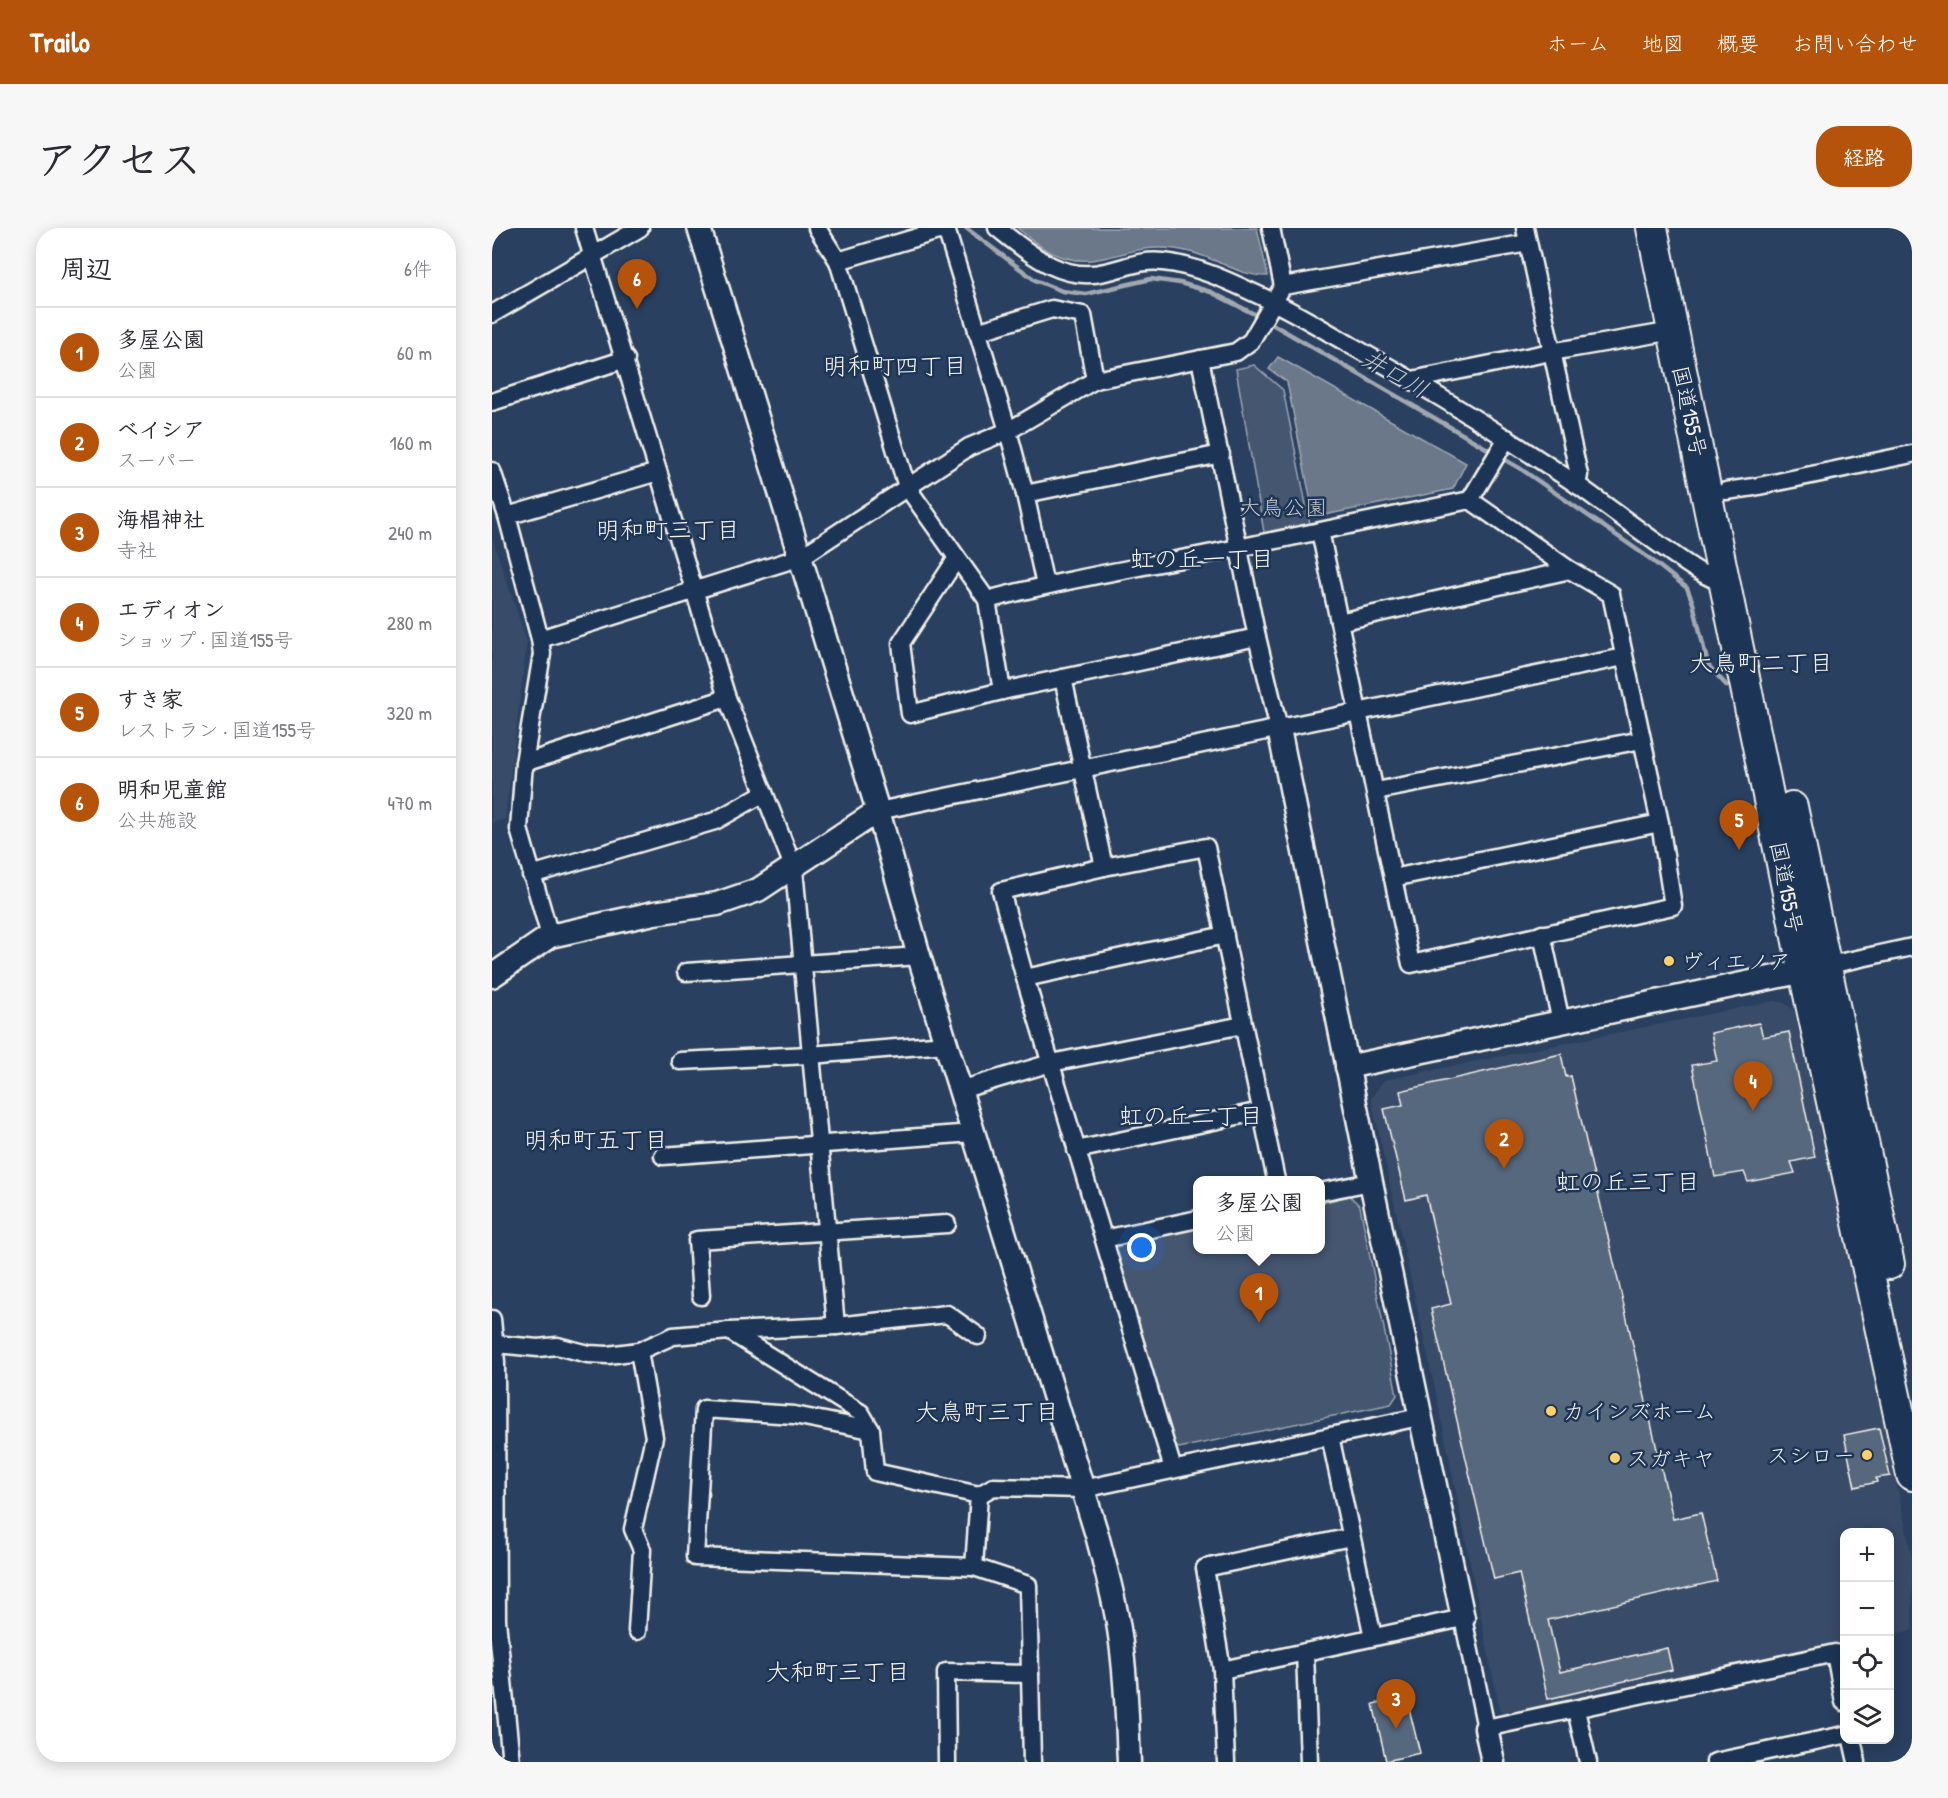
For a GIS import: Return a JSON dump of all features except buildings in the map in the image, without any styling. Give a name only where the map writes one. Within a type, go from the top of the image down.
[{"type":"highway","name":"国道155号","points":[[1652,228],[1726,584],[1912,1375]]},
{"type":"highway","name":"国道155号","points":[[1671,228],[1726,491],[1912,1475]]},
{"type":"street","points":[[584,228],[626,359],[727,698],[794,868],[836,1326]]},
{"type":"street","points":[[492,314],[640,228]]},
{"type":"street","points":[[699,228],[801,557],[878,811],[919,956],[1110,1582],[1125,1677],[1129,1762]]},
{"type":"street","points":[[817,228],[838,261],[908,487],[987,600],[1002,691]]},
{"type":"street","points":[[997,228],[1033,256],[1058,270],[1081,274],[1104,273],[1136,263],[1161,261],[1212,275],[1274,302],[1412,380],[1507,438],[1701,574],[1726,584]]},
{"type":"street","points":[[540,639],[801,557],[969,447],[1008,431],[1095,380],[1236,352],[1251,341],[1283,286],[1271,228]]},
{"type":"street","points":[[838,261],[938,231],[945,231],[1008,431],[1025,494],[1045,585]]},
{"type":"street","points":[[1283,286],[1526,236],[1579,475],[1577,485]]},
{"type":"street","points":[[977,332],[1052,309],[1083,315],[1095,380]]},
{"type":"street","points":[[1412,380],[1551,352],[1673,331]]},
{"type":"street","points":[[492,402],[626,359]]},
{"type":"street","points":[[1200,359],[1257,637],[1279,729],[1419,1417],[1493,1762]]},
{"type":"street","points":[[1470,500],[1507,438]]},
{"type":"street","points":[[1025,494],[1221,454]]},
{"type":"street","points":[[1726,491],[1912,454]]},
{"type":"street","points":[[492,471],[507,516],[542,654],[524,763],[519,829],[550,936]]},
{"type":"street","points":[[507,516],[658,472]]},
{"type":"street","points":[[987,600],[1045,585],[1470,500],[1570,570],[1611,594],[1660,823],[1673,906],[1412,964],[1320,531]]},
{"type":"street","points":[[957,558],[902,643],[910,714],[1002,691],[1257,637]]},
{"type":"street","points":[[1339,622],[1570,570]]},
{"type":"street","points":[[492,976],[550,936],[654,913],[717,904],[758,890],[878,811],[1624,657]]},
{"type":"street","points":[[1063,678],[1104,867]]},
{"type":"street","points":[[524,763],[727,698]]},
{"type":"street","points":[[1376,791],[1642,740]]},
{"type":"street","points":[[531,875],[715,821],[764,793]]},
{"type":"street","points":[[1393,878],[1660,823]]},
{"type":"street","points":[[1173,1469],[1076,1150],[1001,891],[1104,867],[1206,847],[1275,1176]]},
{"type":"street","points":[[1542,934],[1560,1022]]},
{"type":"street","points":[[1025,978],[1225,935]]},
{"type":"street","points":[[1347,1067],[1912,947]]},
{"type":"street","points":[[686,972],[919,956]]},
{"type":"street","points":[[960,1090],[1051,1063],[1244,1025]]},
{"type":"street","points":[[680,1061],[810,1055],[946,1044]]},
{"type":"street","points":[[1076,1150],[1261,1111]]},
{"type":"street","points":[[663,1156],[973,1133]]},
{"type":"street","points":[[1325,1191],[1371,1182]]},
{"type":"street","points":[[1104,1239],[1193,1220]]},
{"type":"street","points":[[700,1296],[697,1240],[947,1224]]},
{"type":"street","points":[[495,1344],[538,1348],[557,1346],[588,1354],[608,1355],[639,1351],[673,1336],[836,1326],[946,1314],[978,1336]]},
{"type":"street","points":[[492,1319],[495,1344],[496,1654],[511,1762]]},
{"type":"street","points":[[729,1331],[861,1413],[872,1430],[875,1472],[979,1495],[993,1487],[1083,1489],[1419,1417]]},
{"type":"street","points":[[638,1631],[642,1550],[633,1529],[654,1437],[639,1351]]},
{"type":"street","points":[[872,1430],[794,1415],[704,1409],[695,1557],[974,1567],[1028,1585],[1032,1762]]},
{"type":"street","points":[[1330,1436],[1373,1637]]},
{"type":"street","points":[[974,1567],[979,1495]]},
{"type":"street","points":[[1226,1762],[1222,1670],[1205,1568],[1351,1537]]},
{"type":"street","points":[[1222,1670],[1463,1618]]},
{"type":"street","points":[[1305,1653],[1309,1762]]},
{"type":"street","points":[[1486,1728],[1835,1653],[1843,1690]]},
{"type":"street","points":[[947,1762],[946,1672],[1030,1674]]},
{"type":"street","points":[[1576,1710],[1588,1762]]},
{"type":"street","points":[[1714,1762],[1840,1736]]},
{"type":"street","points":[[1853,1744],[1857,1762]]},
{"type":"shaded area","points":[[1017,228],[1257,228],[1268,276],[1248,274],[1200,255],[1167,248],[1144,249],[1098,259],[1076,260],[1046,250]]},
{"type":"shaded area","points":[[1278,357],[1466,463],[1453,489],[1314,517],[1287,382],[1269,369]]},
{"type":"shaded area","points":[[492,537],[527,642],[505,819],[492,823]]},
{"type":"shaded area","points":[[1774,1001],[1784,1003],[1793,1009],[1850,1261],[1912,1557],[1912,1630],[1894,1634],[1894,1528],[1840,1528],[1840,1645],[1507,1716],[1500,1712],[1437,1398],[1371,1098],[1384,1080]]},
{"type":"green space","name":"大鳥公園","points":[[1254,365],[1283,390],[1311,529],[1265,538],[1236,369]]},
{"type":"green space","points":[[1350,1196],[1360,1206],[1397,1395],[1391,1404],[1179,1448],[1173,1444],[1113,1250],[1118,1244],[1193,1228],[1193,1254],[1325,1254],[1325,1202]]},
{"type":"waterway","name":"井口川","points":[[966,228],[1035,280],[1062,291],[1086,294],[1151,279],[1180,283],[1211,292],[1260,317]]},
{"type":"waterway","name":"井口川","points":[[1267,321],[1493,452]]},
{"type":"waterway","name":"井口川","points":[[1500,457],[1521,469],[1649,558],[1687,588],[1693,603],[1708,665],[1727,686]]},
{"type":"place","name":"明和児童館","points":[[637,309]]},
{"type":"place","name":"すき家","points":[[1739,850]]},
{"type":"place","name":"ヴィエノア","points":[[1669,961]]},
{"type":"place","name":"エディオン","points":[[1753,1111]]},
{"type":"place","name":"ベイシア","points":[[1504,1169]]},
{"type":"place","name":"多屋公園","points":[[1259,1323]]},
{"type":"place","name":"カインズホーム","points":[[1551,1411]]},
{"type":"place","name":"スシロー","points":[[1867,1455]]},
{"type":"place","name":"スガキヤ","points":[[1615,1458]]},
{"type":"place","name":"海椙神社","points":[[1396,1729]]},
{"type":"district","name":"明和町四丁目","points":[[895,366]]},
{"type":"district","name":"明和町三丁目","points":[[668,530]]},
{"type":"district","name":"虹の丘一丁目","points":[[1202,559]]},
{"type":"district","name":"大鳥町二丁目","points":[[1761,663]]},
{"type":"district","name":"虹の丘二丁目","points":[[1191,1116]]},
{"type":"district","name":"明和町五丁目","points":[[596,1140]]},
{"type":"district","name":"虹の丘三丁目","points":[[1628,1182]]},
{"type":"district","name":"大鳥町三丁目","points":[[987,1412]]},
{"type":"district","name":"大和町三丁目","points":[[838,1672]]}]
